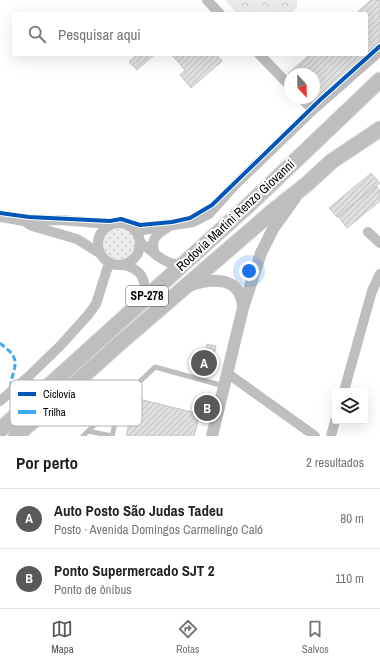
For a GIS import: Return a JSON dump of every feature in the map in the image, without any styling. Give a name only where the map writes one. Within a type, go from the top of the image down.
[{"type":"main road","name":"Rodovia Martini Renzo Giovanni","points":[[55,380],[252,201],[380,80]]},
{"type":"main road","name":"Rodovia Martini Renzo Giovanni","points":[[80,380],[332,161],[380,129]]},
{"type":"main road","name":"Rodovia Martini Renzo Giovanni","points":[[0,430],[10,421]]},
{"type":"main road","name":"Rodovia Martini Renzo Giovanni","points":[[16,436],[27,426]]},
{"type":"street","points":[[207,0],[218,12]]},
{"type":"street","points":[[137,231],[171,227],[193,222],[209,214],[235,185],[313,110],[380,51]]},
{"type":"street","points":[[261,56],[284,80]]},
{"type":"street","points":[[307,104],[313,110]]},
{"type":"street","points":[[212,436],[243,308],[261,254],[273,230],[295,198],[307,184]]},
{"type":"street","points":[[0,217],[24,221],[60,220],[111,224],[122,222],[133,227],[137,231],[141,243],[138,254],[129,262],[124,264]]},
{"type":"street","points":[[24,221],[32,226],[77,239],[101,254]]},
{"type":"street","points":[[111,224],[100,234],[98,248],[109,263],[124,264],[132,267],[141,275],[145,283],[147,297]]},
{"type":"street","points":[[155,253],[153,240],[161,232],[171,227]]},
{"type":"street","points":[[368,232],[380,242]]},
{"type":"street","points":[[141,243],[170,263],[182,265]]},
{"type":"street","points":[[24,380],[47,359],[88,315],[96,304],[109,263]]},
{"type":"street","points":[[345,388],[372,291],[380,274]]},
{"type":"street","points":[[187,286],[202,281],[217,280],[229,284],[238,289],[242,298],[243,308]]},
{"type":"street","points":[[227,373],[314,436]]},
{"type":"street","points":[[0,401],[10,392]]},
{"type":"street","points":[[331,436],[335,424]]},
{"type":"lane","points":[[142,380],[155,367],[224,386]]},
{"type":"lane","points":[[83,436],[93,426]]},
{"type":"lane","points":[[88,431],[112,436],[114,426]]},
{"type":"green space","points":[[225,0],[297,0],[297,6],[293,12],[235,12]]},
{"type":"green space","points":[[119,226],[132,231],[137,244],[132,257],[119,262],[106,257],[101,244],[106,231]]},
{"type":"building","points":[[371,0],[380,0],[380,44],[368,55],[368,12],[357,12]]},
{"type":"building","points":[[136,56],[153,56],[137,70],[129,62]]},
{"type":"building","points":[[173,56],[218,56],[222,61],[191,88],[180,75],[185,70]]},
{"type":"building","points":[[308,56],[366,56],[320,97],[320,68],[295,68]]},
{"type":"building","points":[[371,173],[380,183],[337,217],[329,208]]},
{"type":"building","points":[[376,186],[380,191],[380,201],[347,228],[338,216]]},
{"type":"building","points":[[207,344],[216,346],[209,377],[193,373],[199,351],[205,352]]},
{"type":"building","points":[[142,400],[200,414],[194,436],[126,436],[128,426],[142,426]]},
{"type":"marked path","points":[[0,343],[11,353],[14,359],[15,368],[12,380]]},
{"type":"cycle path","points":[[0,213],[29,217],[110,221],[121,219],[140,225],[172,222],[190,218],[212,205],[320,100],[380,46]]},
{"type":"place","name":"Auto Posto São Judas Tadeu","points":[[204,363]]},
{"type":"place","name":"Ponto Supermercado SJT 2","points":[[207,408]]}]
